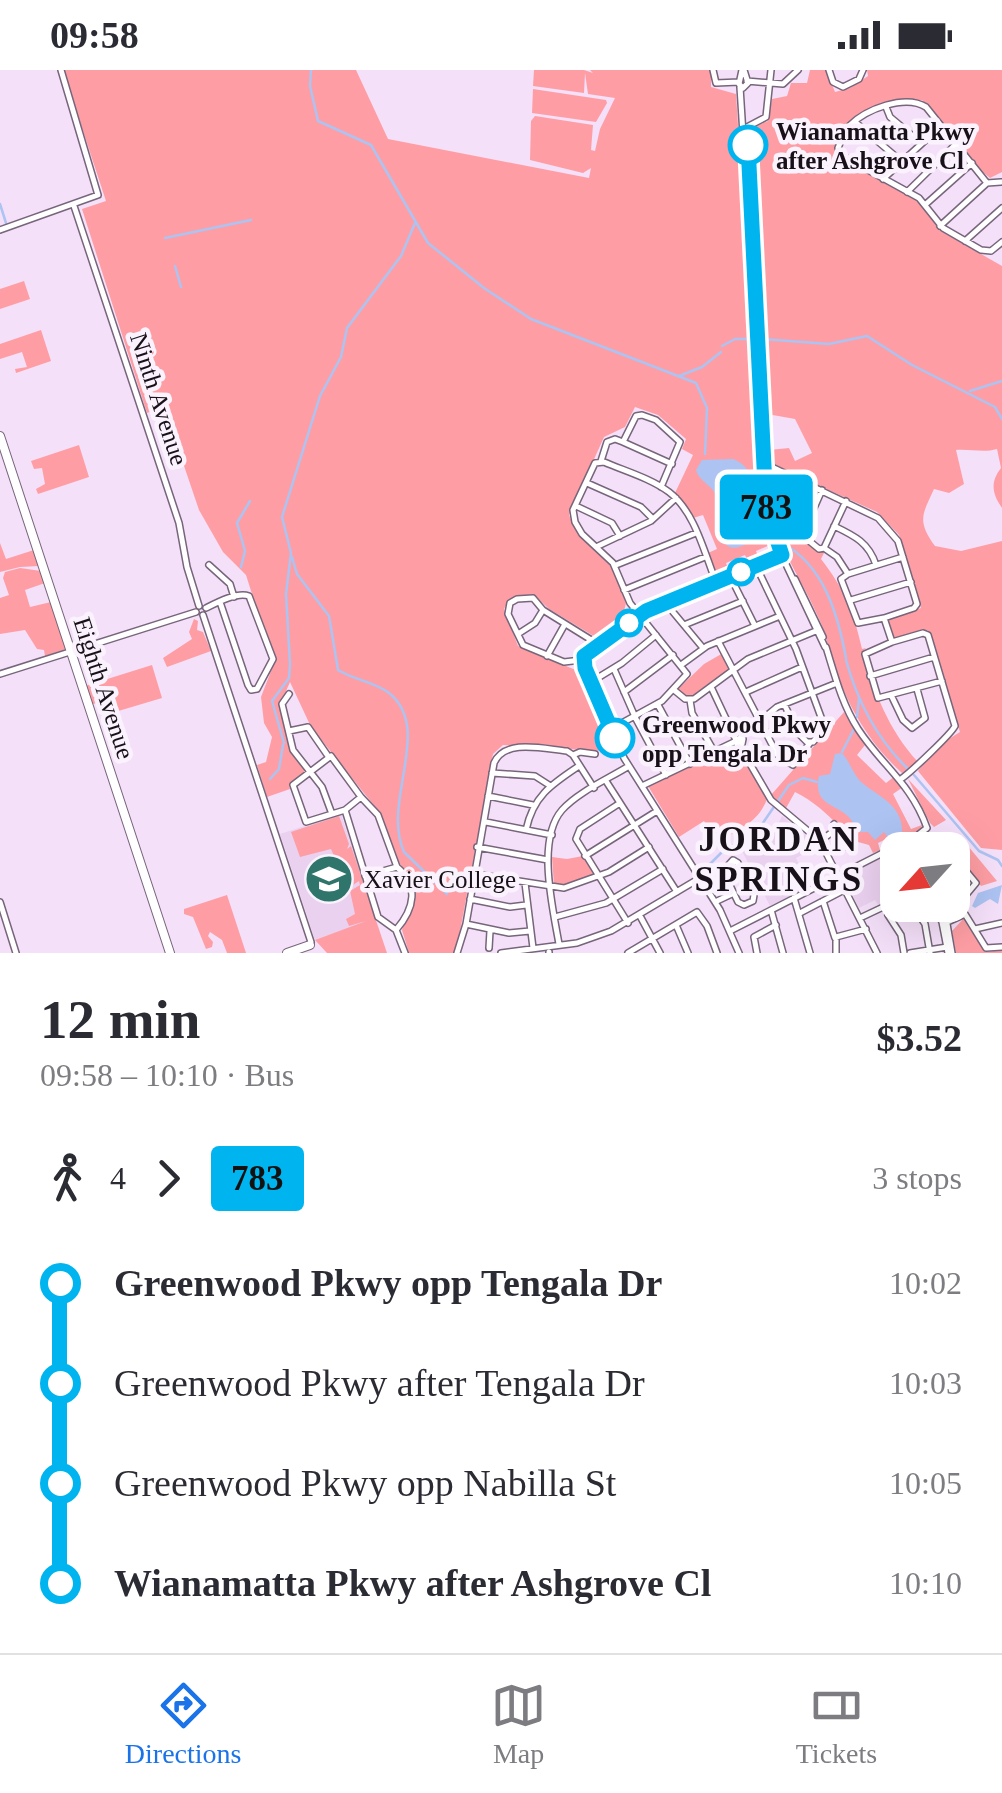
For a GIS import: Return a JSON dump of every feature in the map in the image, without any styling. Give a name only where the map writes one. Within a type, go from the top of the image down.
[{"type":"main road","name":"Eighth Avenue","points":[[0,436],[170,953]]},
{"type":"main road","points":[[287,953],[314,947]]},
{"type":"street","points":[[0,230],[92,200],[99,192],[61,70]]},
{"type":"street","points":[[713,70],[716,83],[743,84],[788,82],[798,70]]},
{"type":"street","points":[[743,70],[769,520],[826,647],[836,683],[858,728],[902,779],[926,828],[920,832]]},
{"type":"street","points":[[747,127],[766,116],[771,70]]},
{"type":"street","points":[[830,70],[833,82],[842,86],[858,80],[863,70]]},
{"type":"street","points":[[743,84],[748,174]]},
{"type":"street","points":[[987,183],[920,104],[886,106],[855,122],[846,131],[838,152],[926,204],[940,226],[965,241],[986,252],[1002,242]]},
{"type":"street","points":[[886,106],[890,118],[921,144]]},
{"type":"street","points":[[855,122],[901,162]]},
{"type":"street","points":[[884,179],[941,126]]},
{"type":"street","points":[[907,192],[956,145]]},
{"type":"street","points":[[926,204],[972,164]]},
{"type":"street","points":[[940,226],[987,183],[1002,182],[1002,191]]},
{"type":"street","name":"Ninth Avenue","points":[[74,206],[179,523],[187,567],[314,947]]},
{"type":"street","points":[[965,241],[1002,208]]},
{"type":"street","points":[[623,442],[636,416],[653,419],[680,440],[661,487]]},
{"type":"street","points":[[601,461],[608,441],[623,442],[672,464]]},
{"type":"street","points":[[611,729],[657,704],[686,676],[682,665],[639,615],[615,566],[580,532],[576,506],[594,464],[601,461],[661,487],[676,498],[686,511],[716,582]]},
{"type":"street","points":[[763,468],[774,468],[876,516],[896,538],[903,557],[911,582],[916,607],[859,624],[841,582],[848,574],[903,557]]},
{"type":"street","points":[[586,482],[641,507],[653,519]]},
{"type":"street","points":[[822,490],[802,537],[812,546],[838,556],[848,574]]},
{"type":"street","points":[[596,548],[653,519],[676,498]]},
{"type":"street","points":[[774,501],[810,516]]},
{"type":"street","points":[[824,548],[846,501]]},
{"type":"street","points":[[576,506],[612,522],[620,536]]},
{"type":"street","points":[[834,526],[862,540],[876,565]]},
{"type":"street","points":[[615,566],[696,533]]},
{"type":"street","points":[[601,646],[543,610],[531,598],[512,601],[507,613],[523,645],[567,663],[581,660],[588,653],[601,646],[639,615],[782,555]]},
{"type":"street","points":[[624,590],[706,557]]},
{"type":"street","points":[[209,565],[230,584],[234,597]]},
{"type":"street","points":[[718,641],[777,754],[794,765],[826,728],[792,641],[756,566]]},
{"type":"street","points":[[730,576],[755,626]]},
{"type":"street","points":[[851,600],[911,582]]},
{"type":"street","points":[[0,674],[201,610],[220,602],[245,594],[273,658],[255,690],[248,687],[220,602]]},
{"type":"street","points":[[684,625],[743,602]]},
{"type":"street","points":[[518,634],[533,624],[543,610]]},
{"type":"street","points":[[673,612],[703,648]]},
{"type":"street","points":[[682,665],[703,648],[780,616]]},
{"type":"street","points":[[884,618],[892,642]]},
{"type":"street","points":[[547,656],[566,622]]},
{"type":"street","points":[[690,700],[712,689],[748,659],[819,630]]},
{"type":"street","points":[[902,779],[954,730],[955,723],[942,681],[934,656],[926,633],[866,651],[878,698],[942,681]]},
{"type":"street","points":[[591,682],[656,635]]},
{"type":"street","points":[[585,668],[588,653]]},
{"type":"street","points":[[624,692],[673,655]]},
{"type":"street","points":[[870,676],[934,656]]},
{"type":"street","points":[[581,660],[628,766],[715,902],[737,953]]},
{"type":"street","points":[[745,692],[802,667]]},
{"type":"street","points":[[614,669],[666,775]]},
{"type":"street","points":[[642,786],[739,741],[784,704],[836,683]]},
{"type":"street","points":[[712,689],[772,802],[820,841],[877,953]]},
{"type":"street","points":[[892,697],[906,726],[914,728],[925,716],[917,689]]},
{"type":"street","points":[[674,690],[690,700],[715,753]]},
{"type":"street","points":[[289,694],[282,704],[292,748],[324,791],[332,814]]},
{"type":"street","points":[[657,704],[690,764]]},
{"type":"street","points":[[784,704],[798,734],[810,743]]},
{"type":"street","points":[[290,731],[308,727],[378,815],[396,867],[414,889],[396,930]]},
{"type":"street","points":[[457,953],[466,924],[496,756],[508,748],[564,751],[573,755],[594,788]]},
{"type":"street","points":[[573,755],[594,754]]},
{"type":"street","points":[[328,756],[292,786],[303,820],[308,822],[345,810],[361,797]]},
{"type":"street","points":[[526,830],[533,805],[549,786],[580,766]]},
{"type":"street","points":[[559,944],[548,860],[555,821],[564,808],[628,766]]},
{"type":"street","points":[[492,773],[535,776],[549,786]]},
{"type":"street","points":[[606,781],[678,892]]},
{"type":"street","points":[[488,796],[533,805]]},
{"type":"street","points":[[620,803],[578,831],[576,842],[628,923]]},
{"type":"street","points":[[345,810],[378,917],[396,930],[405,953]]},
{"type":"street","points":[[586,856],[657,811]]},
{"type":"street","points":[[485,821],[552,835]]},
{"type":"street","points":[[820,841],[836,826],[847,842]]},
{"type":"street","points":[[477,847],[548,860]]},
{"type":"street","points":[[475,874],[550,888],[574,886],[599,877],[649,848]]},
{"type":"street","points":[[730,930],[880,856]]},
{"type":"street","points":[[734,860],[754,899],[742,905],[734,893],[722,869],[734,860]]},
{"type":"street","points":[[365,876],[396,867]]},
{"type":"street","points":[[554,916],[582,912],[613,900],[663,869]]},
{"type":"street","points":[[501,953],[559,944],[575,946],[628,923],[700,878]]},
{"type":"street","points":[[526,883],[532,948]]},
{"type":"street","points":[[800,913],[846,889]]},
{"type":"street","points":[[715,902],[734,893]]},
{"type":"street","points":[[794,898],[810,953]]},
{"type":"street","points":[[468,899],[510,907],[526,905]]},
{"type":"street","points":[[823,901],[836,953]]},
{"type":"street","points":[[0,902],[16,953]]},
{"type":"street","points":[[860,918],[880,909]]},
{"type":"street","points":[[771,910],[783,953]]},
{"type":"street","points":[[630,953],[700,913],[717,953]]},
{"type":"street","points":[[640,916],[660,953]]},
{"type":"street","points":[[970,921],[987,948],[1002,947]]},
{"type":"street","points":[[893,922],[907,953],[949,950],[948,922]]},
{"type":"street","points":[[923,922],[930,952]]},
{"type":"street","points":[[975,929],[1002,922]]},
{"type":"street","points":[[466,924],[491,930],[530,931]]},
{"type":"street","points":[[676,925],[688,953]]},
{"type":"street","points":[[757,953],[754,937],[776,925]]},
{"type":"street","points":[[489,948],[491,930]]},
{"type":"street","points":[[835,938],[866,930]]},
{"type":"shaded area","points":[[63,70],[356,70],[388,139],[589,178],[591,168],[583,173],[530,160],[531,121],[535,116],[593,125],[591,150],[595,151],[600,129],[615,98],[588,94],[585,73],[584,93],[533,86],[534,70],[711,70],[711,87],[736,94],[762,498],[776,552],[770,545],[756,551],[759,559],[749,563],[745,555],[726,563],[729,573],[717,576],[708,553],[717,549],[703,515],[693,518],[675,493],[693,455],[682,449],[686,439],[658,415],[635,407],[625,427],[604,437],[569,515],[578,534],[613,567],[626,603],[621,624],[602,641],[549,609],[533,594],[509,599],[504,609],[518,646],[583,673],[611,739],[602,751],[503,745],[493,754],[456,953],[409,953],[402,930],[417,885],[400,864],[380,813],[311,727],[290,682],[283,705],[286,728],[306,770],[289,785],[290,789],[267,797],[257,765],[266,762],[272,737],[264,723],[261,697],[276,658],[268,645],[246,575],[223,552],[199,510],[164,407],[147,413],[82,209],[106,201]]},
{"type":"shaded area","points":[[810,70],[826,70],[835,92],[868,76],[867,70],[1002,70],[1002,172],[990,178],[922,100],[880,104],[846,125],[834,154],[923,204],[939,230],[1002,266],[1002,508],[994,488],[1001,468],[997,449],[956,450],[964,484],[949,493],[934,489],[923,518],[935,546],[961,551],[1002,541],[1002,850],[981,848],[918,771],[936,747],[960,732],[928,630],[893,639],[888,619],[921,608],[899,535],[877,512],[769,463],[769,450],[789,448],[795,461],[812,453],[795,419],[767,414],[751,128],[768,121],[772,99],[787,96],[791,83],[807,83]]},
{"type":"shaded area","points":[[533,89],[607,103],[596,122],[532,113]]},
{"type":"shaded area","points":[[24,281],[30,299],[0,309],[0,289]]},
{"type":"shaded area","points":[[41,330],[51,361],[16,373],[15,369],[27,367],[22,352],[0,359],[0,344]]},
{"type":"shaded area","points":[[79,445],[89,477],[38,494],[36,489],[45,484],[42,468],[34,469],[31,461]]},
{"type":"shaded area","points":[[772,520],[824,553],[821,559],[842,590],[862,649],[866,648],[861,653],[884,710],[898,737],[918,762],[903,774],[870,737],[853,709],[821,624]]},
{"type":"shaded area","points":[[0,543],[6,559],[34,550],[39,566],[0,572]]},
{"type":"shaded area","points":[[20,568],[41,571],[45,583],[25,590],[30,607],[51,602],[66,649],[45,656],[25,630],[0,634],[0,598],[9,595],[3,578],[5,572]]},
{"type":"shaded area","points":[[194,619],[211,651],[167,667],[163,658],[192,639],[189,632]]},
{"type":"shaded area","points":[[723,653],[730,670],[691,699],[677,690],[704,664]]},
{"type":"shaded area","points":[[152,665],[162,698],[115,712],[110,699],[90,705],[85,686]]},
{"type":"shaded area","points":[[844,712],[865,745],[857,755],[886,783],[895,776],[903,787],[893,794],[911,829],[922,825],[915,832],[880,832],[880,850],[873,853],[869,845],[858,842],[846,823],[840,828],[795,792],[785,810],[771,795]]},
{"type":"shaded area","points":[[737,746],[767,799],[759,814],[718,842],[704,821],[679,837],[648,786]]},
{"type":"shaded area","points":[[908,779],[946,820],[934,827],[930,823]]},
{"type":"shaded area","name":"Xavier College","points":[[341,814],[376,918],[315,940],[280,834]]},
{"type":"shaded area","points":[[339,816],[349,844],[347,849],[351,846],[387,953],[327,953],[315,940],[366,921],[349,926],[346,919],[355,914],[350,891],[360,885],[359,881],[353,885],[352,871],[340,870],[331,849],[300,857],[291,832]]},
{"type":"shaded area","points":[[782,816],[819,846],[796,858],[810,886],[770,906],[742,851],[773,835]]},
{"type":"shaded area","points":[[970,848],[997,881],[981,886],[970,873]]},
{"type":"shaded area","points":[[583,856],[594,875],[567,886],[554,885],[552,857]]},
{"type":"shaded area","points":[[880,859],[880,906],[875,900],[859,908],[846,876]]},
{"type":"shaded area","points":[[227,895],[246,953],[227,953],[222,940],[210,932],[212,947],[206,949],[193,917],[184,914],[184,909]]},
{"type":"shaded area","points":[[960,922],[968,922],[986,952],[1002,953],[956,953],[952,931]]},
{"type":"water","points":[[733,459],[750,473],[756,508],[749,542],[729,547],[721,533],[716,496],[696,470],[702,460]]},
{"type":"water","points":[[842,753],[860,781],[894,808],[902,832],[880,832],[875,840],[868,832],[857,832],[847,815],[825,802],[818,788],[819,776],[830,774],[835,754]]},
{"type":"water","points":[[1002,885],[998,904],[990,899],[972,906],[978,893]]},
{"type":"waterway","points":[[311,70],[310,86],[318,121],[371,145],[428,243],[531,319],[696,383],[707,408],[705,454]]},
{"type":"waterway","points":[[0,204],[6,223]]},
{"type":"waterway","points":[[165,238],[251,220]]},
{"type":"waterway","points":[[284,743],[272,701],[289,678],[290,664],[286,594],[291,553],[282,517],[320,396],[341,357],[347,328],[401,256],[415,223]]},
{"type":"waterway","points":[[175,266],[181,287]]},
{"type":"waterway","points":[[762,339],[829,344],[867,336],[912,365],[995,407],[1002,419]]},
{"type":"waterway","points":[[722,346],[735,339],[754,339]]},
{"type":"waterway","points":[[679,376],[702,367],[721,352]]},
{"type":"waterway","points":[[970,391],[1002,381]]},
{"type":"waterway","points":[[241,567],[245,551],[237,523],[250,501]]},
{"type":"waterway","points":[[782,543],[809,564],[819,578],[839,625],[846,658]]},
{"type":"waterway","points":[[292,557],[297,574],[329,616],[338,670],[383,689],[402,708],[407,746],[399,832],[404,852],[447,894]]},
{"type":"waterway","points":[[846,660],[870,718],[908,769]]},
{"type":"waterway","points":[[857,717],[859,699]]},
{"type":"waterway","points":[[842,752],[854,729]]},
{"type":"waterway","points":[[270,779],[279,769],[283,745]]},
{"type":"waterway","points":[[914,775],[979,851],[1002,866]]},
{"type":"waterway","points":[[704,870],[723,851],[756,833],[789,785],[803,778],[817,782]]},
{"type":"bus line","name":"783","points":[[615,738],[585,668],[584,656],[646,611],[782,555],[766,506],[748,145]]},
{"type":"place","name":"Wianamatta Pkwy after Ashgrove Cl","points":[[748,145]]},
{"type":"place","name":"Greenwood Pkwy opp Tengala Dr","points":[[615,738]]},
{"type":"place","name":"Xavier College","points":[[329,879]]},
{"type":"district","name":"JORDAN SPRINGS","points":[[779,859]]}]
